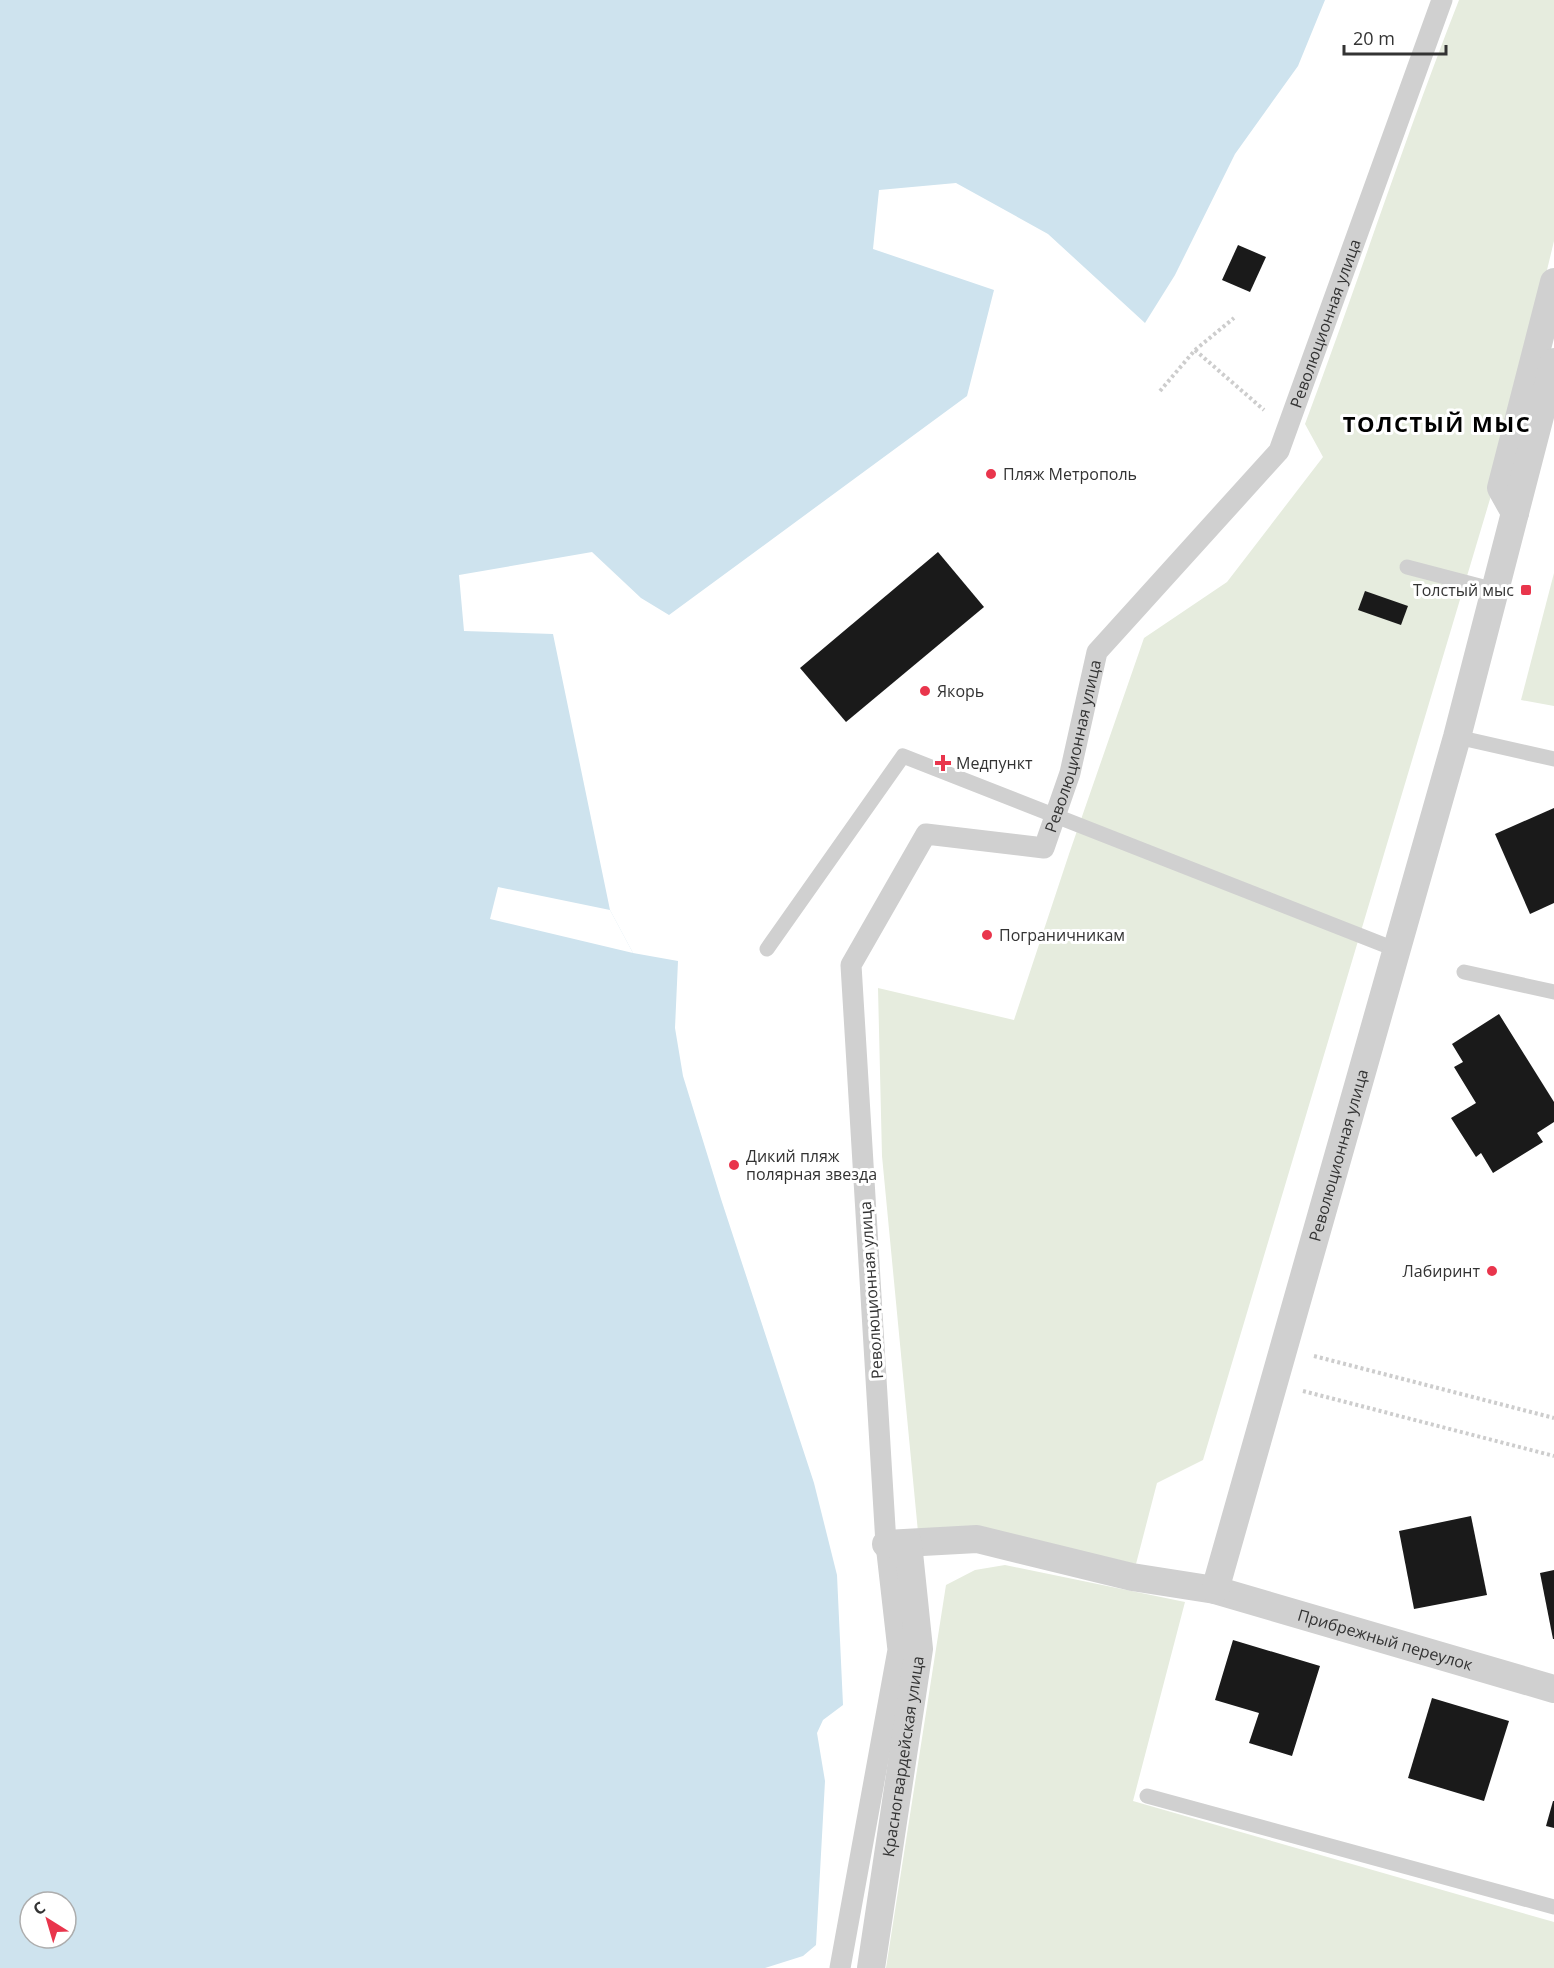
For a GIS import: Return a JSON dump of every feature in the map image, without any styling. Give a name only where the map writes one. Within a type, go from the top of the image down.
[{"type":"street","name":"Революционная улица","points":[[840,1968],[898,1650],[897,1544],[851,965],[926,834],[1044,848],[1070,773],[1097,652],[1279,451],[1442,0]]},
{"type":"street","points":[[1515,513],[1501,488],[1554,282]]},
{"type":"street","name":"Революционная улица","points":[[1215,1590],[1457,736],[1554,362]]},
{"type":"street","name":"Прибрежный переулок","points":[[897,1544],[977,1539],[1132,1577],[1215,1590],[1554,1689]]},
{"type":"street","name":"Красногвардейская улица","points":[[871,1968],[920,1649],[897,1544]]},
{"type":"lane","points":[[1407,567],[1496,590]]},
{"type":"lane","points":[[1457,736],[1554,759]]},
{"type":"lane","points":[[767,950],[903,756],[1397,950]]},
{"type":"lane","points":[[1464,972],[1554,992]]},
{"type":"lane","points":[[1147,1796],[1554,1907]]},
{"type":"path","points":[[1160,391],[1195,350],[1234,318]]},
{"type":"path","points":[[1195,350],[1265,410],[1262,420]]},
{"type":"path","points":[[1312,1356],[1554,1418]]},
{"type":"path","points":[[1302,1391],[1554,1456]]},
{"type":"shaded area","points":[[1459,0],[1554,0],[1554,241],[1499,469],[1203,1460],[1157,1483],[1136,1564],[918,1532],[882,1156],[878,988],[1014,1020],[1144,638],[1227,582],[1323,457],[1305,424]]},
{"type":"shaded area","points":[[1554,573],[1554,706],[1521,700]]},
{"type":"shaded area","points":[[1005,1565],[1185,1602],[1133,1801],[1554,1922],[1554,1968],[886,1968],[946,1585],[975,1570]]},
{"type":"water","points":[[0,0],[1325,0],[1298,66],[1235,154],[1175,275],[1145,323],[1048,234],[956,183],[879,190],[873,249],[994,290],[967,396],[669,615],[641,598],[592,552],[459,575],[464,631],[553,634],[610,910],[633,953],[678,961],[675,1028],[683,1076],[814,1483],[837,1575],[843,1705],[823,1720],[817,1733],[825,1781],[816,1945],[803,1956],[765,1968],[0,1968]]},
{"type":"pier","points":[[498,887],[610,910],[633,953],[490,919]]},
{"type":"building","points":[[1238,245],[1266,257],[1250,292],[1222,280]]},
{"type":"building","points":[[938,552],[984,607],[846,722],[800,668]]},
{"type":"building","points":[[1365,591],[1408,606],[1401,625],[1358,610]]},
{"type":"building","points":[[1554,808],[1554,903],[1530,914],[1495,834]]},
{"type":"building","points":[[1499,1014],[1554,1102],[1554,1122],[1537,1133],[1543,1142],[1493,1173],[1481,1153],[1476,1157],[1451,1118],[1476,1103],[1454,1067],[1463,1062],[1452,1044]]},
{"type":"building","points":[[1471,1516],[1487,1595],[1414,1609],[1399,1531]]},
{"type":"building","points":[[1554,1570],[1554,1639],[1553,1639],[1540,1573]]},
{"type":"building","points":[[1233,1640],[1320,1666],[1292,1756],[1249,1743],[1259,1713],[1215,1700]]},
{"type":"building","points":[[1432,1698],[1509,1721],[1484,1801],[1408,1778]]},
{"type":"building","points":[[1554,1801],[1554,1828],[1546,1826]]},
{"type":"place","name":"Пляж Метрополь","points":[[991,474]]},
{"type":"place","name":"Толстый мыс","points":[[1526,590]]},
{"type":"place","name":"Якорь","points":[[925,691]]},
{"type":"place","name":"Медпункт","points":[[943,763]]},
{"type":"place","name":"Пограничникам","points":[[987,935]]},
{"type":"place","name":"Дикий пляж полярная звезда","points":[[734,1165]]},
{"type":"place","name":"Лабиринт","points":[[1492,1271]]},
{"type":"district","name":"ТОЛСТЫЙ МЫС","points":[[1437,424]]}]
